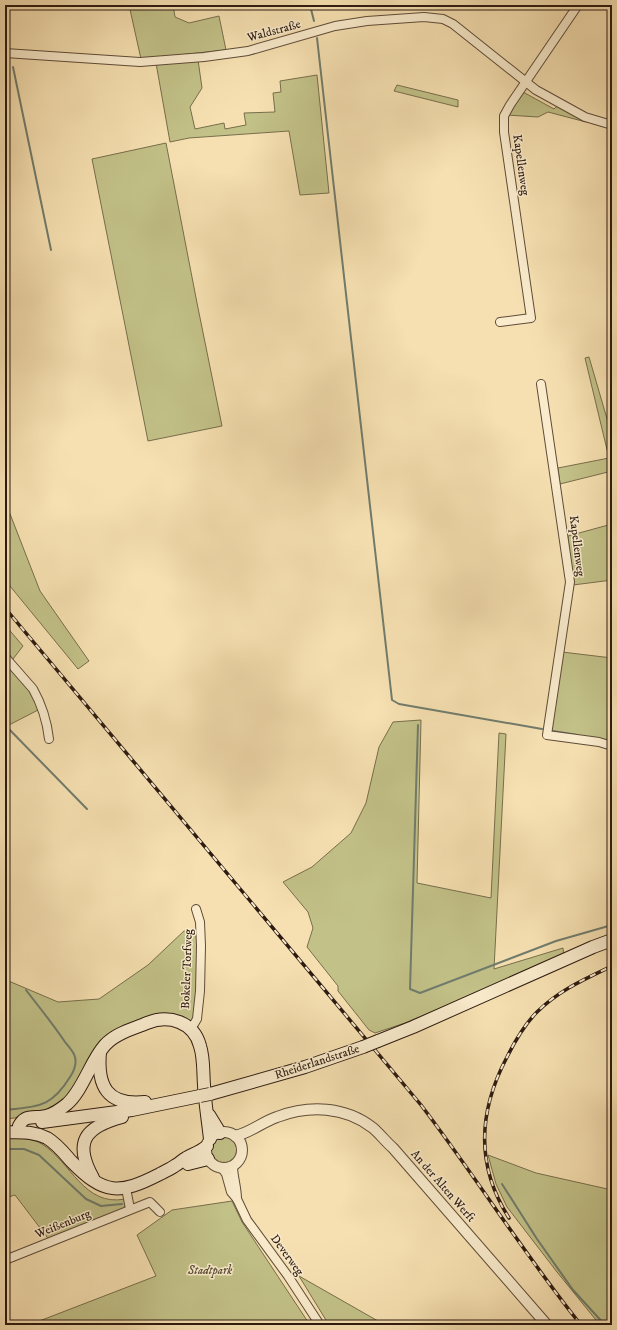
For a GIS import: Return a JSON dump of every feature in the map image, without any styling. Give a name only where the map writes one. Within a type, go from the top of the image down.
[{"type":"main road","name":"Rheiderlandstraße","points":[[5,1127],[132,1110],[205,1095],[305,1067],[413,1027],[612,940]]},
{"type":"main road","points":[[5,1132],[28,1132],[46,1138],[56,1144],[83,1174],[102,1186],[110,1189],[126,1188],[152,1178],[202,1150],[212,1139],[213,1123],[207,1110],[201,1048],[198,1038],[185,1024],[177,1020],[168,1019],[152,1021],[118,1035],[112,1038],[100,1051],[77,1092],[68,1103],[56,1112],[45,1116],[25,1119],[19,1126]]},
{"type":"main road","points":[[100,1051],[100,1074],[102,1084],[111,1094],[126,1102],[135,1103],[155,1100],[165,1103]]},
{"type":"main road","points":[[94,1181],[86,1166],[84,1157],[86,1140],[89,1133],[98,1125],[123,1117],[132,1110]]},
{"type":"main road","points":[[176,1165],[208,1159]]},
{"type":"street","name":"Kapellenweg","points":[[500,322],[532,318],[504,132],[504,116],[525,82],[578,5]]},
{"type":"street","name":"Waldstraße","points":[[5,53],[140,62],[248,50],[335,26],[367,21],[424,17],[443,20],[453,24],[536,90],[585,117],[612,125]]},
{"type":"street","name":"Kapellenweg","points":[[541,384],[570,582],[547,735],[599,742],[612,746]]},
{"type":"street","points":[[5,657],[36,694],[42,708],[49,739]]},
{"type":"street","name":"Bokeler Torfweg","points":[[191,1029],[197,1019],[200,991],[200,922],[196,909]]},
{"type":"street","name":"An der Alten Werft","points":[[235,1136],[246,1133],[276,1117],[314,1108],[336,1110],[358,1118],[373,1128],[392,1148],[547,1325]]},
{"type":"street","name":"An der Alten Werft","points":[[241,1146],[254,1136],[294,1112]]},
{"type":"street","points":[[225,1132],[235,1136],[241,1146],[240,1157],[233,1166],[222,1168],[217,1167],[208,1159],[206,1155],[212,1139],[225,1132]]},
{"type":"street","name":"Deverweg","points":[[233,1166],[237,1189],[237,1199]]},
{"type":"street","name":"Deverweg","points":[[222,1168],[226,1174],[231,1192],[237,1199],[247,1220],[292,1282],[320,1325]]},
{"type":"street","points":[[126,1188],[130,1209]]},
{"type":"street","name":"Weißenburg","points":[[5,1260],[150,1202],[160,1212]]},
{"type":"green space","points":[[129,5],[173,5],[175,17],[189,23],[219,16],[226,50],[141,59]]},
{"type":"green space","points":[[198,60],[202,88],[190,107],[195,129],[224,123],[225,129],[246,125],[244,113],[275,112],[273,93],[281,92],[280,81],[317,75],[329,193],[300,195],[289,131],[189,138],[170,142],[156,63]]},
{"type":"green space","points":[[397,85],[458,100],[458,107],[394,91]]},
{"type":"green space","points":[[523,92],[554,109],[557,106],[586,122],[548,112],[538,117],[507,115]]},
{"type":"green space","points":[[166,143],[222,426],[148,441],[92,159]]},
{"type":"green space","points":[[589,357],[612,436],[612,471],[560,484],[558,468],[609,458],[585,358]]},
{"type":"green space","points":[[5,501],[40,591],[89,661],[78,669],[5,580]]},
{"type":"green space","points":[[612,524],[612,580],[573,585],[568,536]]},
{"type":"green space","points":[[5,625],[23,646],[13,659],[5,650]]},
{"type":"green space","points":[[562,652],[612,658],[612,744],[550,733]]},
{"type":"green space","points":[[5,662],[31,691],[40,709],[9,725],[5,721]]},
{"type":"green space","points":[[421,720],[417,883],[491,898],[499,733],[506,734],[494,969],[563,948],[564,956],[405,1023],[375,1033],[369,1030],[338,991],[338,986],[307,947],[313,928],[308,912],[283,882],[312,867],[351,833],[366,803],[379,747],[393,722]]},
{"type":"green space","points":[[184,931],[196,935],[197,942],[196,1010],[193,1018],[189,1022],[184,1020],[112,1033],[73,1091],[54,1109],[23,1117],[5,1119],[5,981],[11,982],[58,1002],[99,999],[148,965]]},
{"type":"green space","points":[[224,1137],[233,1141],[237,1150],[233,1159],[224,1163],[215,1159],[211,1150],[215,1141]]},
{"type":"green space","points":[[5,1139],[28,1139],[42,1144],[61,1161],[88,1190],[111,1200],[125,1199],[125,1209],[50,1241],[15,1195],[5,1198]]},
{"type":"green space","points":[[488,1155],[536,1173],[612,1190],[612,1325],[600,1325],[507,1207],[496,1184]]},
{"type":"green space","name":"Stadtpark","points":[[232,1201],[242,1222],[310,1325],[29,1325],[156,1276],[137,1235],[172,1210]]},
{"type":"green space","points":[[299,1276],[385,1325],[329,1325]]},
{"type":"waterway","points":[[310,5],[314,21]]},
{"type":"waterway","points":[[5,30],[8,43]]},
{"type":"waterway","points":[[317,38],[392,700],[399,704],[542,729]]},
{"type":"waterway","points":[[13,67],[51,250]]},
{"type":"waterway","points":[[5,725],[87,809]]},
{"type":"waterway","points":[[418,725],[410,989],[420,993],[556,941],[612,925]]},
{"type":"waterway","points":[[553,731],[577,735]]},
{"type":"waterway","points":[[605,740],[612,741]]},
{"type":"waterway","points":[[5,1110],[26,1108],[43,1104],[50,1100],[63,1087],[73,1072],[76,1060],[72,1051],[26,990]]},
{"type":"waterway","points":[[5,1149],[24,1149],[39,1155],[86,1199],[101,1206],[122,1204]]},
{"type":"waterway","points":[[502,1184],[537,1239],[573,1290],[605,1325]]},
{"type":"railway","points":[[5,608],[421,1105],[540,1271],[581,1325]]},
{"type":"railway","points":[[509,1218],[498,1198],[490,1178],[486,1158],[486,1117],[498,1077],[517,1039],[528,1022],[545,1004],[582,980],[612,966]]}]
